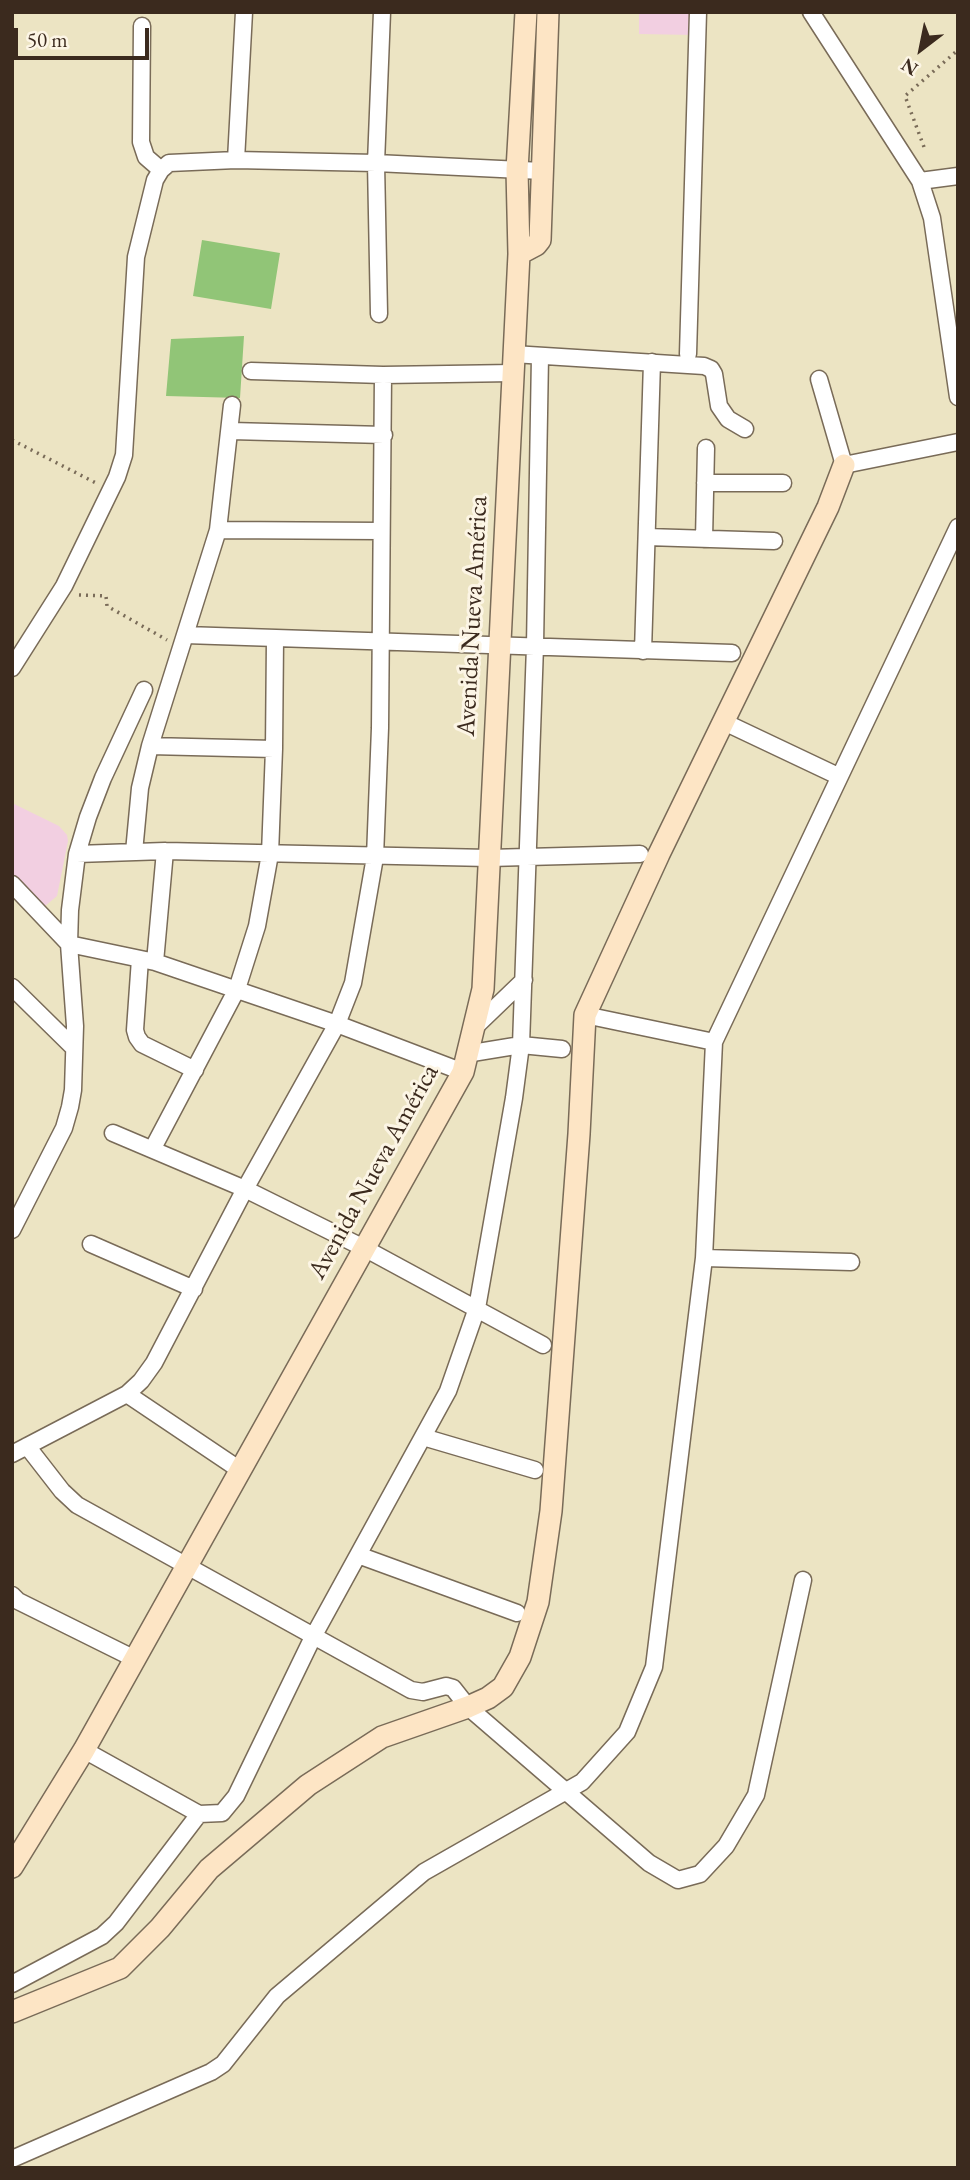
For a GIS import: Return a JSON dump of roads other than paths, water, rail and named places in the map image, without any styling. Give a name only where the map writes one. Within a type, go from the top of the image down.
[{"type":"street","points":[[236,160],[243,12]]},
{"type":"street","points":[[379,314],[376,163],[382,12]]},
{"type":"street","name":"Avenida Nueva América","points":[[12,1867],[84,1750],[135,1660],[464,1063],[483,989],[519,254],[517,170],[526,12]]},
{"type":"street","points":[[519,254],[540,240],[548,12]]},
{"type":"street","points":[[688,354],[698,12]]},
{"type":"street","points":[[811,12],[920,181],[932,218],[958,397]]},
{"type":"street","points":[[142,26],[141,142],[146,157],[161,170]]},
{"type":"street","points":[[12,668],[60,592],[121,466],[126,439],[135,257],[155,180],[161,170],[169,163],[236,160],[376,163],[542,172]]},
{"type":"street","points":[[920,181],[958,176]]},
{"type":"street","points":[[84,1750],[199,1814],[222,1813],[236,1796],[313,1637],[448,1391],[477,1308],[521,1045],[535,646],[540,356]]},
{"type":"street","points":[[251,371],[383,375],[513,364],[540,356],[704,366],[714,374],[719,406],[728,419],[746,429]]},
{"type":"street","points":[[643,651],[652,362]]},
{"type":"street","points":[[383,375],[381,642],[375,857],[357,968],[337,1024],[245,1189],[154,1363],[127,1394],[20,1450],[77,1505],[313,1637],[411,1690],[423,1692],[446,1686],[453,1688],[468,1707],[649,1863],[678,1880],[700,1874],[726,1846],[756,1795],[803,1580]]},
{"type":"street","points":[[12,2012],[120,1968],[160,1928],[209,1869],[308,1785],[382,1737],[488,1698],[503,1687],[520,1657],[538,1602],[551,1511],[579,1134],[585,1015],[828,507],[844,465],[819,379]]},
{"type":"street","points":[[134,852],[140,788],[150,746],[218,530],[232,405]]},
{"type":"street","points":[[231,431],[384,435]]},
{"type":"street","points":[[844,465],[958,442]]},
{"type":"street","points":[[704,539],[706,449]]},
{"type":"street","points":[[705,483],[783,483]]},
{"type":"street","points":[[12,2159],[211,2072],[223,2064],[277,1996],[424,1872],[582,1782],[627,1732],[654,1667],[704,1258],[714,1042],[958,527]]},
{"type":"street","points":[[218,530],[382,531]]},
{"type":"street","points":[[647,537],[774,541]]},
{"type":"street","points":[[183,641],[275,639],[732,653]]},
{"type":"street","points":[[153,1148],[237,989],[257,926],[270,854],[275,639]]},
{"type":"street","points":[[12,1230],[64,1128],[73,1090],[75,1003],[69,944],[77,854],[103,778],[144,690]]},
{"type":"street","points":[[724,722],[838,776]]},
{"type":"street","points":[[150,746],[274,749]]},
{"type":"street","points":[[77,854],[165,851],[489,858],[640,854]]},
{"type":"street","points":[[165,851],[135,1030],[142,1044],[195,1070]]},
{"type":"street","points":[[12,884],[69,944],[148,961],[464,1063],[521,1045],[562,1049]]},
{"type":"street","points":[[473,1029],[524,980]]},
{"type":"street","points":[[12,988],[74,1048]]},
{"type":"street","points":[[585,1015],[714,1042]]},
{"type":"street","points":[[113,1133],[245,1189],[364,1248],[543,1345]]},
{"type":"street","points":[[91,1244],[194,1289]]},
{"type":"street","points":[[704,1258],[851,1262]]},
{"type":"street","points":[[127,1394],[240,1470]]},
{"type":"street","points":[[423,1437],[535,1469]]},
{"type":"street","points":[[358,1555],[517,1613]]},
{"type":"street","points":[[14,1603],[135,1660]]},
{"type":"street","points":[[12,1984],[102,1936],[116,1923],[199,1814]]}]
